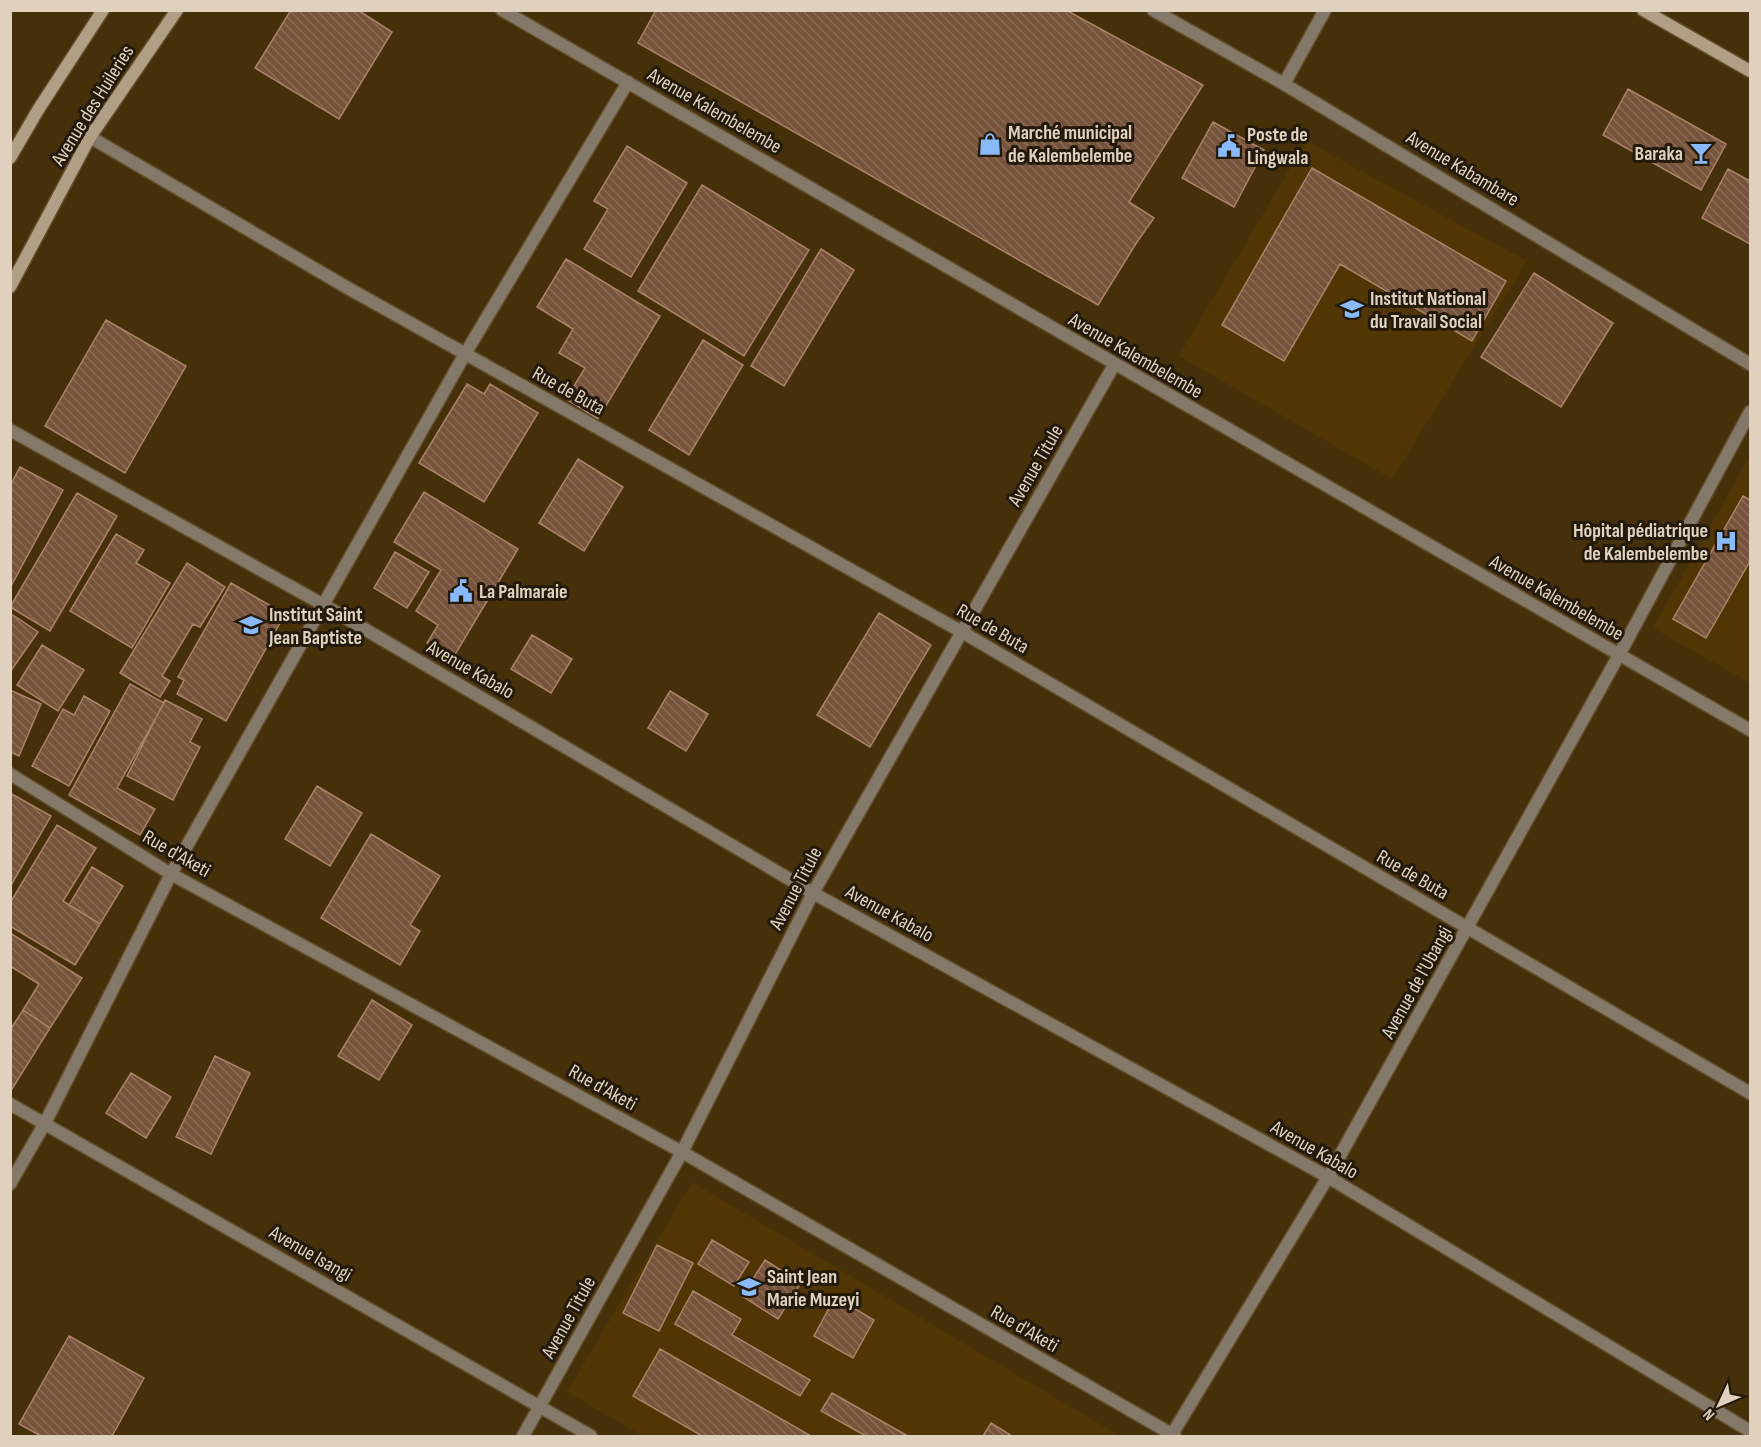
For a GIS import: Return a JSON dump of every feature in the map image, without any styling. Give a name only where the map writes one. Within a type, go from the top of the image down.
[{"type":"main road","points":[[10,158],[38,110],[103,10]]},
{"type":"main road","name":"Avenue des Huileries","points":[[10,287],[90,137],[177,10]]},
{"type":"main road","points":[[1643,10],[1750,71]]},
{"type":"street","name":"Avenue Kalembelembe","points":[[502,10],[1750,730]]},
{"type":"street","name":"Avenue Kabambare","points":[[1153,10],[1284,84],[1750,364]]},
{"type":"street","points":[[1284,84],[1325,10]]},
{"type":"street","points":[[10,1184],[45,1123],[171,874],[322,604],[465,354],[628,82]]},
{"type":"street","name":"Rue de Buta","points":[[90,137],[465,354],[962,632],[1750,1093]]},
{"type":"street","name":"Avenue Titule","points":[[523,1437],[682,1152],[813,893],[1114,365]]},
{"type":"street","name":"Avenue de l'Ubangi","points":[[1173,1436],[1328,1177],[1468,929],[1750,412]]},
{"type":"street","name":"Avenue Kabalo","points":[[10,430],[322,604],[813,893],[1328,1177],[1750,1431]]},
{"type":"street","name":"Rue d'Aketi","points":[[10,774],[171,874],[682,1152],[1173,1436]]},
{"type":"street","name":"Avenue Isangi","points":[[10,1104],[591,1437]]},
{"type":"shaded area","name":"Institut National du Travail Social","points":[[1306,141],[1527,261],[1392,479],[1179,356]]},
{"type":"shaded area","name":"Hôpital pédiatrique de Kalembelembe","points":[[1750,455],[1750,683],[1653,628]]},
{"type":"shaded area","name":"Saint Jean Marie Muzeyi","points":[[692,1182],[1120,1436],[643,1436],[567,1392]]},
{"type":"building","points":[[291,10],[358,10],[392,32],[339,119],[255,68]]},
{"type":"building","name":"Marché municipal de Kalembelembe","points":[[656,10],[1066,10],[1203,85],[1129,202],[1154,218],[1098,305],[638,43]]},
{"type":"building","points":[[1628,89],[1726,144],[1701,190],[1603,135]]},
{"type":"building","points":[[1213,122],[1264,150],[1234,207],[1182,178]]},
{"type":"building","points":[[627,146],[687,183],[631,277],[584,249],[608,209],[594,201]]},
{"type":"building","points":[[1312,168],[1506,281],[1472,341],[1340,264],[1284,361],[1222,325]]},
{"type":"building","points":[[1728,169],[1750,181],[1750,244],[1702,218]]},
{"type":"building","points":[[702,185],[809,250],[744,356],[638,291]]},
{"type":"building","points":[[821,249],[854,270],[784,386],[751,366]]},
{"type":"building","points":[[566,259],[660,316],[598,419],[566,399],[585,368],[559,353],[573,329],[537,307]]},
{"type":"building","points":[[1534,273],[1613,323],[1561,407],[1481,357]]},
{"type":"building","points":[[106,320],[186,366],[125,473],[45,426]]},
{"type":"building","points":[[703,340],[743,365],[689,455],[649,430]]},
{"type":"building","points":[[467,384],[484,394],[490,384],[538,413],[484,502],[419,463]]},
{"type":"building","points":[[578,459],[623,487],[584,551],[539,523]]},
{"type":"building","points":[[20,467],[63,490],[10,588],[10,486]]},
{"type":"building","name":"La Palmaraie","points":[[424,492],[518,549],[453,658],[427,643],[438,625],[416,611],[441,570],[394,542]]},
{"type":"building","points":[[77,493],[117,516],[50,631],[10,607]]},
{"type":"building","points":[[1743,496],[1750,500],[1750,561],[1706,638],[1673,619]]},
{"type":"building","points":[[116,534],[144,550],[136,563],[170,583],[132,648],[70,611]]},
{"type":"building","points":[[395,552],[429,572],[407,608],[374,588]]},
{"type":"building","points":[[187,563],[225,587],[200,627],[193,624],[162,676],[170,681],[160,697],[120,673]]},
{"type":"building","name":"Institut Saint Jean Baptiste","points":[[231,583],[285,614],[226,721],[177,694],[184,680],[178,677]]},
{"type":"building","points":[[10,613],[38,632],[10,672]]},
{"type":"building","points":[[879,613],[931,645],[870,747],[817,715]]},
{"type":"building","points":[[532,635],[572,659],[551,693],[511,669]]},
{"type":"building","points":[[42,645],[84,670],[58,711],[17,685]]},
{"type":"building","points":[[130,684],[164,703],[117,788],[155,809],[140,835],[69,795]]},
{"type":"building","points":[[10,690],[41,704],[19,756],[10,752]]},
{"type":"building","points":[[670,691],[708,714],[686,751],[648,728]]},
{"type":"building","points":[[84,696],[110,711],[69,786],[32,766],[63,709],[74,715]]},
{"type":"building","points":[[165,700],[202,719],[190,742],[200,747],[173,800],[127,776]]},
{"type":"building","points":[[317,786],[362,813],[330,866],[285,839]]},
{"type":"building","points":[[10,793],[51,816],[10,887]]},
{"type":"building","points":[[57,825],[96,848],[63,901],[100,924],[75,965],[10,926],[10,903]]},
{"type":"building","points":[[371,834],[440,876],[410,925],[420,931],[400,965],[321,918]]},
{"type":"building","points":[[92,867],[123,886],[100,924],[69,905]]},
{"type":"building","points":[[10,933],[82,978],[50,1028],[23,1010],[39,984],[10,966]]},
{"type":"building","points":[[372,1000],[412,1025],[379,1080],[338,1056]]},
{"type":"building","points":[[23,1010],[50,1028],[12,1089],[10,1088],[10,1030]]},
{"type":"building","points":[[215,1056],[250,1073],[211,1154],[176,1137]]},
{"type":"building","points":[[131,1073],[171,1097],[146,1138],[106,1113]]},
{"type":"building","points":[[712,1240],[749,1262],[734,1286],[698,1264]]},
{"type":"building","points":[[657,1245],[693,1263],[659,1331],[623,1313]]},
{"type":"building","points":[[765,1260],[801,1283],[778,1319],[742,1296]]},
{"type":"building","points":[[693,1291],[741,1319],[732,1335],[810,1380],[800,1396],[675,1324]]},
{"type":"building","points":[[835,1297],[874,1320],[853,1358],[814,1336]]},
{"type":"building","points":[[69,1336],[144,1378],[112,1436],[41,1436],[19,1424]]},
{"type":"building","points":[[660,1349],[811,1436],[702,1436],[633,1396]]},
{"type":"building","points":[[832,1393],[908,1436],[866,1436],[821,1411]]},
{"type":"building","points":[[991,1423],[1012,1436],[983,1436]]},
{"type":"place","name":"Marché municipal de Kalembelembe","points":[[990,144]]},
{"type":"place","name":"Poste de Lingwala","points":[[1229,146]]},
{"type":"place","name":"Baraka","points":[[1701,153]]},
{"type":"place","name":"Institut National du Travail Social","points":[[1352,309]]},
{"type":"place","name":"Hôpital pédiatrique de Kalembelembe","points":[[1726,541]]},
{"type":"place","name":"La Palmaraie","points":[[461,591]]},
{"type":"place","name":"Institut Saint Jean Baptiste","points":[[251,625]]},
{"type":"place","name":"Saint Jean Marie Muzeyi","points":[[749,1287]]}]
